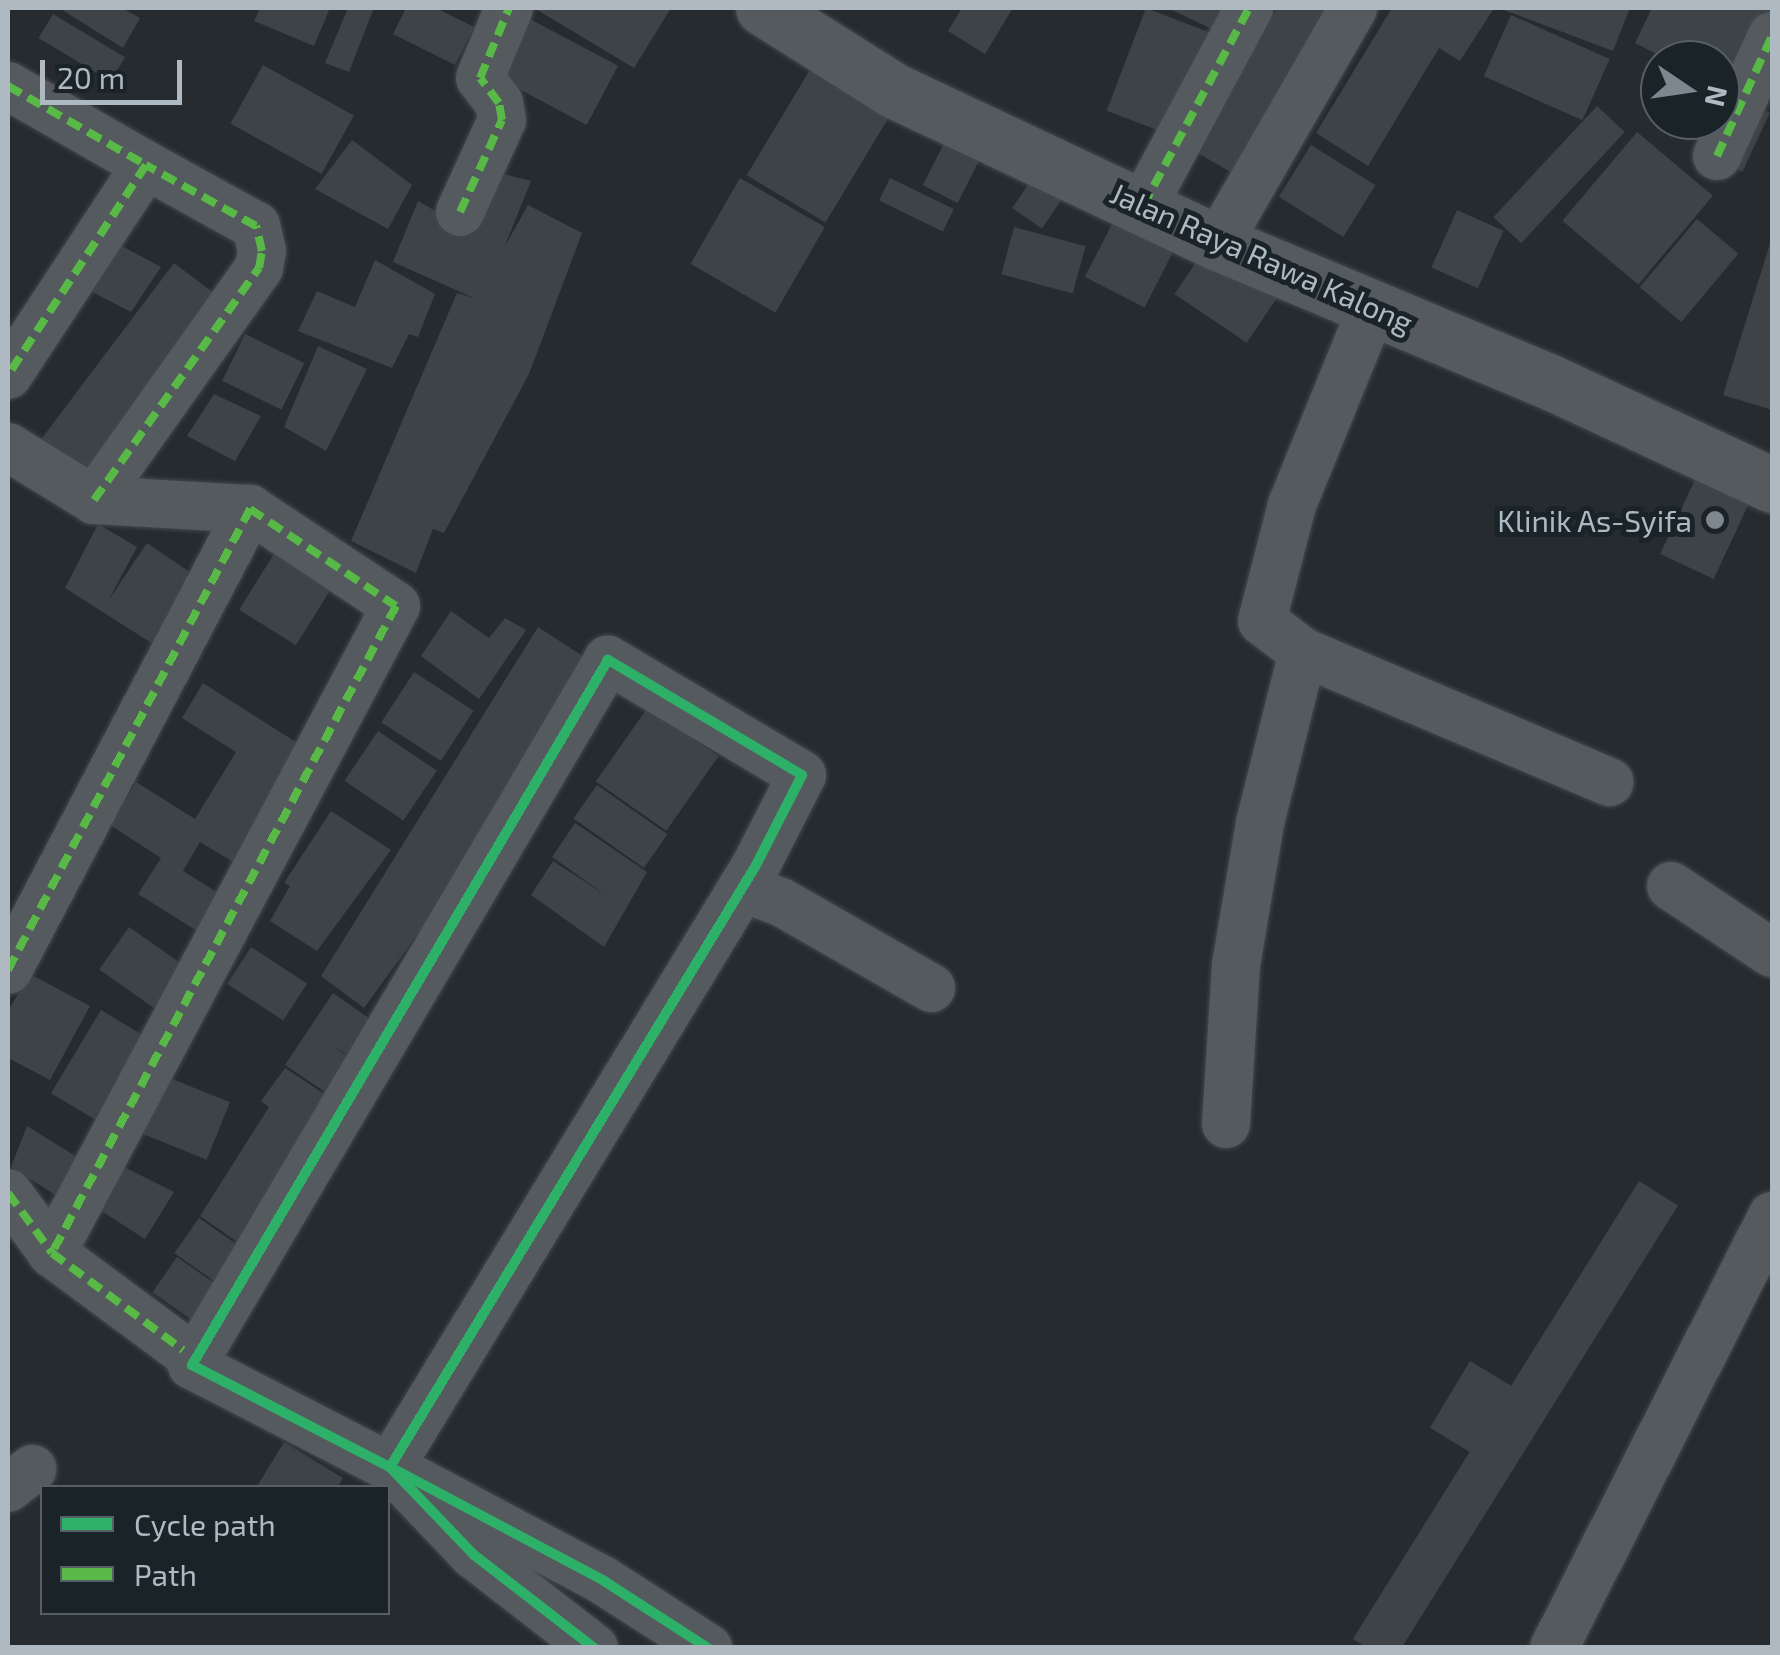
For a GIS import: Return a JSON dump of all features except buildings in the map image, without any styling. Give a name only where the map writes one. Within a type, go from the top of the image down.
[{"type":"street","points":[[460,212],[502,120],[500,103],[480,78],[486,52],[508,8]]},
{"type":"street","name":"Jalan Raya Rawa Kalong","points":[[762,8],[893,90],[1218,243],[1373,306],[1772,485]]},
{"type":"street","points":[[1143,206],[1250,8]]},
{"type":"street","points":[[1218,243],[1353,8]]},
{"type":"street","points":[[1717,156],[1772,36]]},
{"type":"street","points":[[8,86],[256,226],[262,250],[259,268],[94,500]]},
{"type":"street","points":[[8,374],[146,165]]},
{"type":"street","points":[[1373,306],[1292,505],[1262,621],[1303,652],[1610,782]]},
{"type":"street","points":[[8,447],[94,500],[250,509],[396,606],[52,1253]]},
{"type":"street","points":[[8,970],[250,509]]},
{"type":"street","points":[[1226,1124],[1236,964],[1260,822],[1303,652]]},
{"type":"street","points":[[390,1467],[742,888],[802,775],[608,660],[192,1365],[604,1581],[708,1648]]},
{"type":"street","points":[[1671,886],[1772,953]]},
{"type":"street","points":[[742,888],[781,902],[930,988]]},
{"type":"street","points":[[8,1193],[52,1253],[183,1350]]},
{"type":"street","points":[[1554,1648],[1772,1216]]},
{"type":"street","points":[[390,1467],[474,1555],[594,1648]]},
{"type":"marked path","points":[[460,212],[502,120],[499,103],[480,78],[509,8]]},
{"type":"marked path","points":[[1143,206],[1249,8]]},
{"type":"marked path","points":[[1717,156],[1772,36]]},
{"type":"marked path","points":[[8,86],[146,165],[8,375]]},
{"type":"marked path","points":[[94,500],[259,268],[262,251],[256,226],[146,165]]},
{"type":"marked path","points":[[8,970],[250,509],[396,606],[52,1253]]},
{"type":"marked path","points":[[8,1193],[52,1253],[183,1350]]},
{"type":"cycle path","points":[[594,1648],[474,1555],[390,1467],[755,867],[802,775],[608,660],[192,1365],[390,1467],[604,1581],[708,1648]]},
{"type":"place","name":"Klinik As-Syifa","points":[[1715,520]]}]
